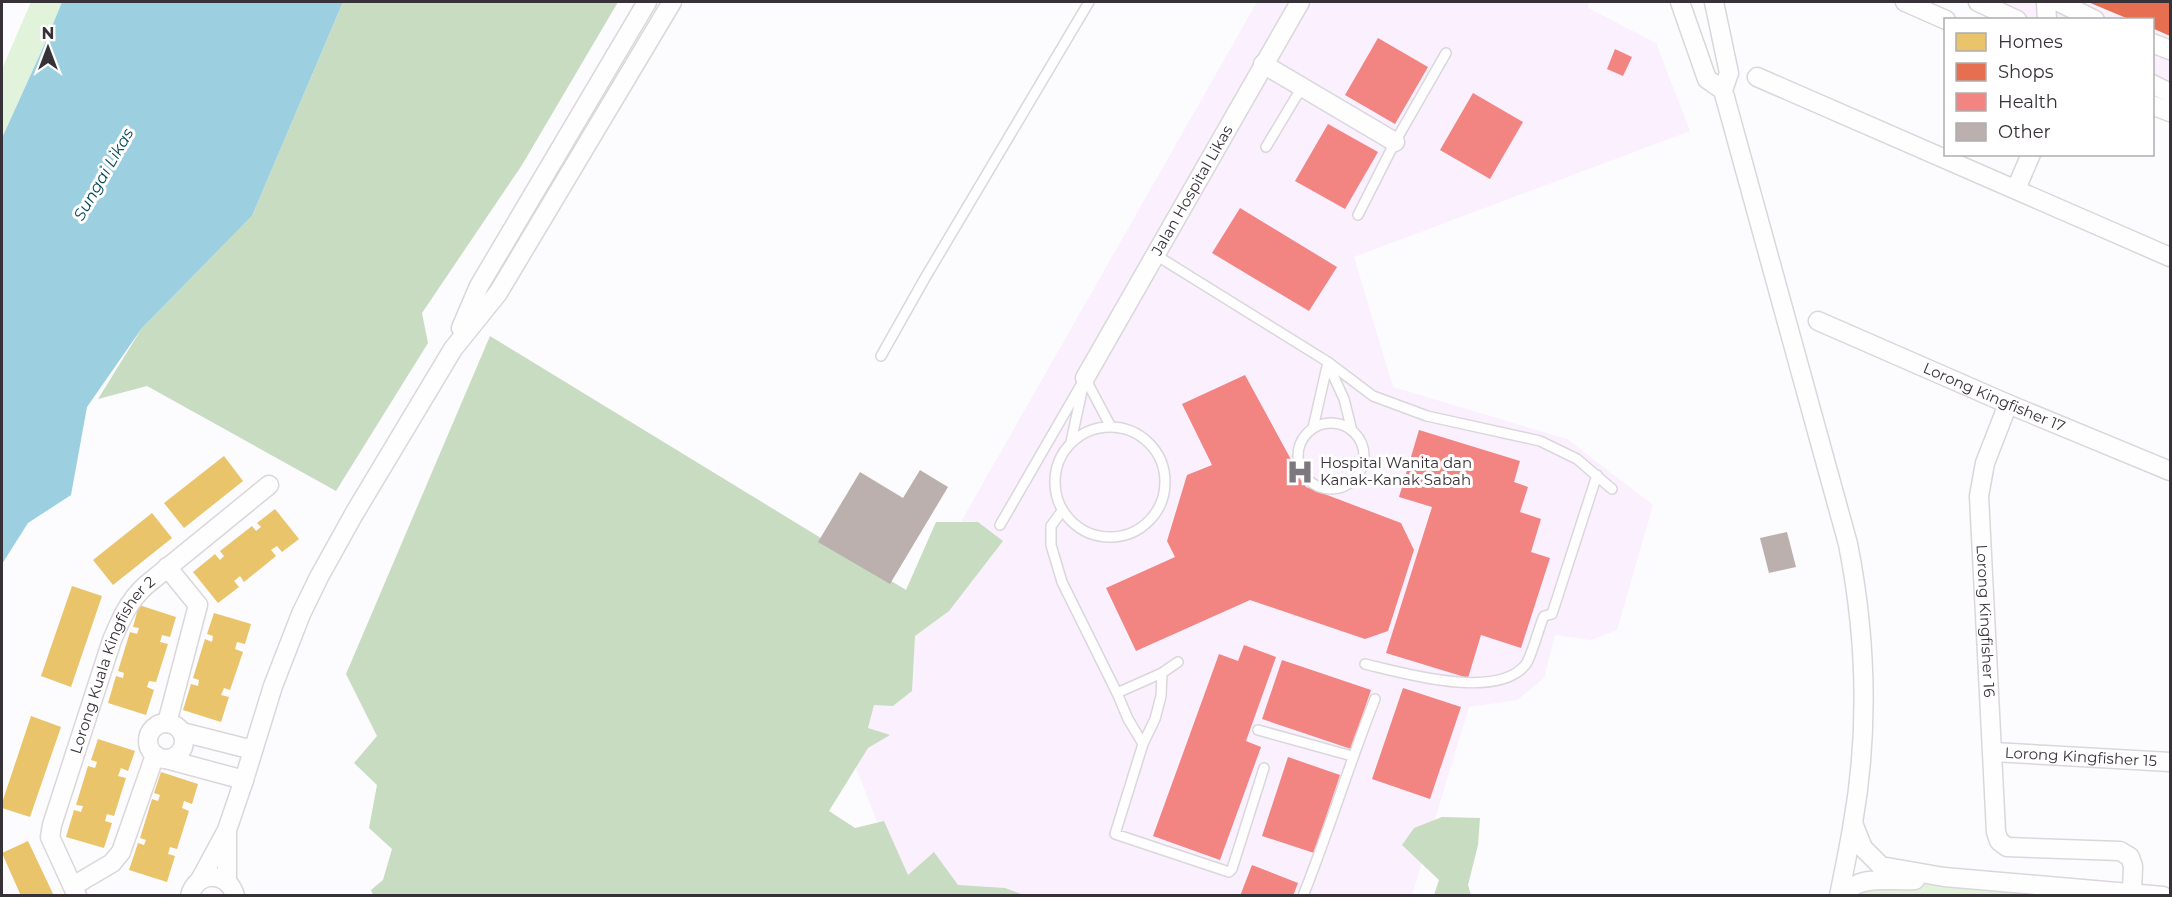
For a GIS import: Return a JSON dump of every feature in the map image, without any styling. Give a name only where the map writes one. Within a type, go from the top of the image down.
[{"type":"street","points":[[453,349],[479,286],[646,2]]},
{"type":"street","points":[[190,896],[227,830],[273,686],[301,614],[315,586],[354,514],[453,349],[498,293],[672,2]]},
{"type":"street","name":"Jalan Hospital Likas","points":[[1085,378],[1300,2]]},
{"type":"street","points":[[1680,2],[1707,79],[1722,90]]},
{"type":"street","points":[[1714,2],[1729,73],[1722,90],[1848,544],[1854,576],[1863,649],[1861,751],[1853,824],[1841,896]]},
{"type":"street","points":[[1905,2],[1944,19]]},
{"type":"street","points":[[1981,3],[2002,2]]},
{"type":"street","points":[[2046,2],[2047,18]]},
{"type":"street","points":[[2059,2],[2092,18]]},
{"type":"street","points":[[1981,3],[2014,18]]},
{"type":"street","points":[[2154,44],[2170,50]]},
{"type":"street","points":[[1263,64],[1395,142]]},
{"type":"street","points":[[1756,77],[2170,257]]},
{"type":"street","points":[[2154,85],[2170,93]]},
{"type":"street","points":[[2154,106],[2170,112]]},
{"type":"street","points":[[2016,189],[2030,156]]},
{"type":"street","name":"Lorong Kingfisher 17","points":[[1818,321],[2008,404],[2170,471]]},
{"type":"street","name":"Lorong Kingfisher 16","points":[[2008,404],[1983,469],[1979,496],[1996,832],[1999,841],[2007,847],[2120,851],[2130,857],[2133,866],[2132,892]]},
{"type":"street","name":"Lorong Kuala Kingfisher 2","points":[[75,891],[50,837],[52,825],[123,612],[132,598],[167,567],[269,485]]},
{"type":"street","points":[[167,567],[198,605],[174,728]]},
{"type":"street","points":[[244,780],[161,757],[149,746],[149,735],[156,726],[174,728],[253,750]]},
{"type":"street","points":[[161,757],[176,756],[183,748],[184,737],[174,728]]},
{"type":"street","name":"Lorong Kingfisher 15","points":[[1993,752],[2170,762]]},
{"type":"street","points":[[75,891],[112,863],[121,852],[161,757]]},
{"type":"street","points":[[1853,824],[1863,848],[1881,866],[1944,877],[2163,896]]},
{"type":"street","points":[[227,830],[234,891]]},
{"type":"street","points":[[200,880],[214,876],[234,891]]},
{"type":"street","points":[[1841,896],[1855,884],[1944,877]]},
{"type":"lane","points":[[881,356],[1089,2]]},
{"type":"lane","points":[[1358,214],[1395,142],[1446,53]]},
{"type":"lane","points":[[1266,147],[1302,87]]},
{"type":"lane","points":[[1154,255],[1328,362],[1373,396],[1427,416],[1540,441],[1577,459],[1611,489]]},
{"type":"lane","points":[[1328,362],[1344,399],[1352,431],[1363,450],[1363,462],[1359,473],[1343,487],[1323,488],[1314,485],[1305,477],[1298,464],[1298,452],[1301,442],[1313,428],[1328,362]]},
{"type":"lane","points":[[1085,378],[1111,427]]},
{"type":"lane","points":[[1071,442],[1089,431],[1111,427],[1127,430],[1144,439],[1158,454],[1164,469],[1165,488],[1161,503],[1153,517],[1140,528],[1120,537],[1097,536],[1078,527],[1062,511],[1055,494],[1054,477],[1058,462],[1071,442],[1085,378]]},
{"type":"lane","points":[[1000,525],[1085,378]]},
{"type":"lane","points":[[1313,428],[1327,424],[1342,426],[1352,431]]},
{"type":"lane","points":[[1365,664],[1435,680],[1484,684],[1508,677],[1526,664],[1544,616],[1552,614],[1597,475]]},
{"type":"lane","points":[[1062,511],[1051,526],[1051,545],[1062,582],[1128,719],[1143,744]]},
{"type":"lane","points":[[1117,693],[1162,673],[1178,662]]},
{"type":"lane","points":[[1162,673],[1161,696],[1155,719],[1143,744],[1114,834],[1228,873],[1232,869],[1264,768]]},
{"type":"lane","points":[[1304,896],[1330,826],[1352,756],[1375,699]]},
{"type":"lane","points":[[1258,730],[1352,756]]},
{"type":"shaded area","name":"Hospital Wanita dan Kanak-Kanak Sabah","points":[[1257,2],[1589,2],[1588,8],[1656,43],[1690,131],[1354,257],[1393,387],[1567,439],[1653,505],[1617,630],[1591,640],[1555,635],[1544,678],[1517,700],[1469,707],[1412,895],[987,896],[901,883],[844,737],[896,636]]},
{"type":"shaded area","points":[[1987,2],[2170,2],[2170,81],[2154,73],[2154,18],[2027,18]]},
{"type":"green space","points":[[31,2],[62,2],[2,138],[2,69]]},
{"type":"green space","points":[[343,2],[618,2],[522,165],[422,313],[428,343],[336,491],[147,386],[98,399],[142,328],[252,216]]},
{"type":"green space","points":[[490,336],[906,590],[936,522],[978,522],[1003,541],[949,611],[915,636],[912,691],[893,706],[874,705],[868,728],[890,735],[868,748],[829,811],[855,828],[884,821],[908,875],[934,852],[958,885],[1005,888],[1024,895],[373,895],[371,890],[383,880],[392,849],[369,828],[377,785],[354,763],[377,736],[346,674]]},
{"type":"green space","points":[[1442,817],[1480,818],[1478,845],[1468,885],[1471,895],[1434,895],[1439,880],[1402,845],[1414,828]]},
{"type":"green space","points":[[1911,880],[2162,896],[1843,896]]},
{"type":"water","name":"Sungai Likas","points":[[62,2],[343,2],[252,216],[142,328],[87,407],[71,495],[28,523],[2,564],[2,138]]},
{"type":"building: Homes","points":[[224,456],[243,481],[184,528],[164,503]]},
{"type":"building: Homes","points":[[275,509],[299,539],[282,552],[277,546],[271,550],[276,556],[244,582],[240,576],[234,581],[239,587],[218,603],[193,572],[215,554],[220,560],[224,556],[220,551],[252,526],[256,531],[261,527],[257,523]]},
{"type":"building: Homes","points":[[152,513],[172,538],[113,585],[93,560]]},
{"type":"building: Homes","points":[[72,586],[102,596],[71,687],[41,676]]},
{"type":"building: Homes","points":[[139,605],[176,617],[170,637],[162,635],[160,642],[168,644],[156,682],[149,681],[147,687],[154,690],[146,715],[108,703],[116,676],[123,678],[124,673],[118,671],[130,632],[137,634],[139,628],[133,627]]},
{"type":"building: Homes","points":[[214,613],[251,624],[245,644],[237,642],[235,649],[243,652],[230,690],[224,688],[221,695],[229,697],[221,722],[183,710],[191,684],[198,686],[199,680],[193,678],[205,639],[212,642],[213,636],[207,634]]},
{"type":"building: Homes","points":[[31,716],[61,727],[30,817],[2,808],[2,803]]},
{"type":"building: Homes","points":[[98,739],[135,751],[128,771],[121,768],[118,776],[126,778],[114,816],[107,814],[105,821],[112,823],[104,848],[66,837],[74,810],[81,812],[83,806],[76,805],[88,766],[95,768],[97,762],[91,760]]},
{"type":"building: Homes","points":[[161,772],[198,784],[192,804],[184,801],[182,808],[189,811],[177,849],[170,847],[168,854],[175,856],[167,882],[129,870],[138,843],[144,845],[146,840],[140,838],[152,799],[158,801],[160,795],[154,793]]},
{"type":"building: Homes","points":[[28,841],[54,896],[21,896],[2,853]]},
{"type":"building: Shops","points":[[2088,2],[2170,2],[2170,36],[2154,29],[2154,18],[2126,18]]},
{"type":"building: Health","points":[[1378,38],[1428,67],[1395,124],[1345,95]]},
{"type":"building: Health","points":[[1615,49],[1632,57],[1623,76],[1607,69]]},
{"type":"building: Health","points":[[1473,93],[1523,122],[1490,179],[1440,150]]},
{"type":"building: Health","points":[[1328,124],[1378,152],[1345,209],[1295,181]]},
{"type":"building: Health","points":[[1240,208],[1337,267],[1309,311],[1212,253]]},
{"type":"building: Health","points":[[1245,375],[1306,487],[1401,523],[1414,550],[1388,631],[1365,639],[1250,600],[1136,651],[1106,588],[1175,557],[1167,541],[1187,475],[1212,465],[1182,404]]},
{"type":"building: Health","points":[[1419,430],[1520,461],[1514,482],[1528,487],[1520,512],[1541,519],[1531,552],[1550,558],[1521,648],[1481,635],[1468,678],[1386,653],[1432,507],[1399,497]]},
{"type":"building: Health","points":[[1244,645],[1276,657],[1246,741],[1261,747],[1220,860],[1153,836],[1219,654],[1238,661]]},
{"type":"building: Health","points":[[1282,660],[1371,690],[1351,749],[1262,719]]},
{"type":"building: Health","points":[[1403,688],[1461,707],[1430,799],[1372,779]]},
{"type":"building: Health","points":[[1288,757],[1340,775],[1314,853],[1262,836]]},
{"type":"building: Health","points":[[1252,865],[1298,883],[1293,896],[1240,896]]},
{"type":"building: Other","points":[[920,470],[948,487],[890,584],[818,542],[860,472],[903,498]]},
{"type":"building: Other","points":[[1787,532],[1796,567],[1769,573],[1760,538]]},
{"type":"place","name":"Hospital Wanita dan Kanak-Kanak Sabah","points":[[1300,472]]}]
